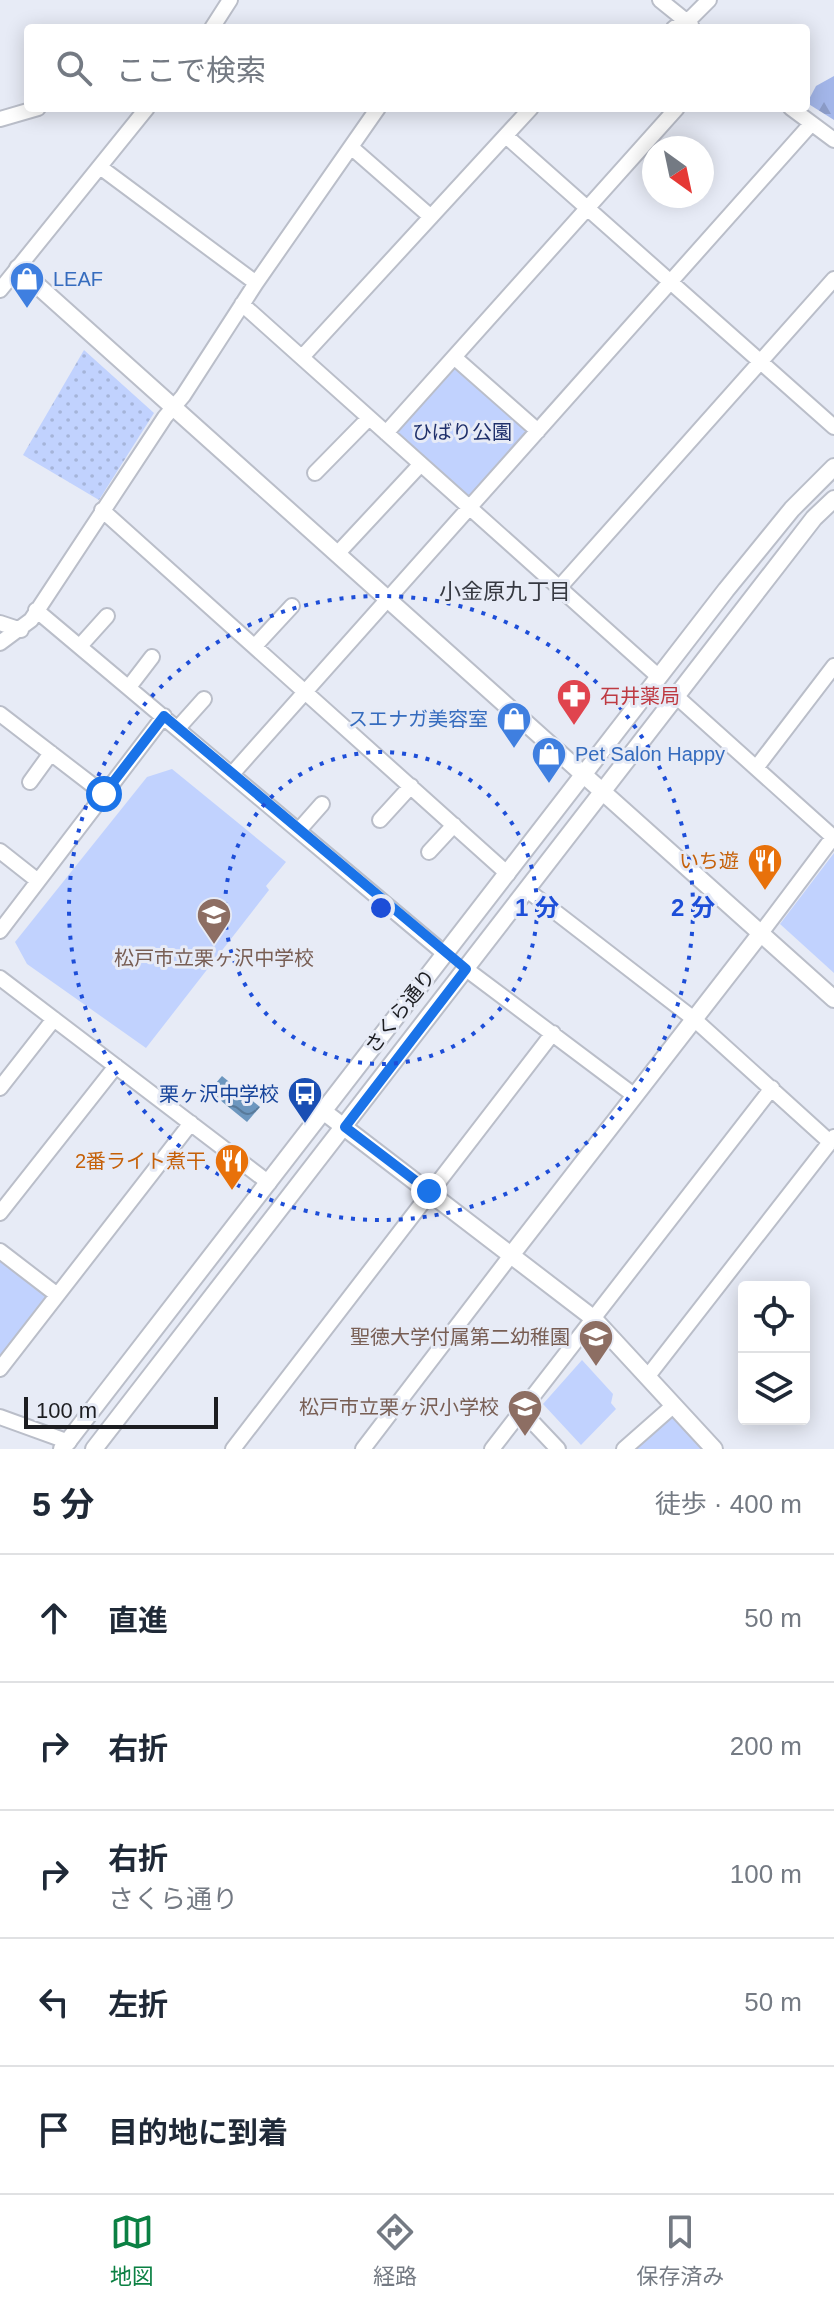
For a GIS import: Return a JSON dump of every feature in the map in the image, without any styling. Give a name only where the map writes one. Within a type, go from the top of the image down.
[{"type":"street","points":[[220,24],[230,0]]},
{"type":"street","points":[[660,0],[683,24]]},
{"type":"street","points":[[687,24],[709,0]]},
{"type":"street","points":[[0,119],[24,112]]},
{"type":"street","points":[[0,290],[144,112]]},
{"type":"street","points":[[0,643],[21,630],[36,610],[375,112]]},
{"type":"street","points":[[303,356],[527,112]]},
{"type":"street","points":[[386,433],[673,112]]},
{"type":"street","points":[[796,112],[834,140]]},
{"type":"street","points":[[232,774],[811,124]]},
{"type":"street","points":[[506,136],[759,362],[831,418]]},
{"type":"street","points":[[351,147],[431,217]]},
{"type":"street","points":[[100,167],[256,283]]},
{"type":"street","points":[[18,268],[834,999]]},
{"type":"street","points":[[558,589],[834,279]]},
{"type":"street","points":[[242,304],[659,677]]},
{"type":"street","points":[[454,357],[538,431]]},
{"type":"street","points":[[315,473],[369,418]]},
{"type":"street","points":[[338,553],[420,465]]},
{"type":"street","name":"さくら通り","points":[[66,1445],[659,677],[792,509],[834,467]]},
{"type":"street","name":"さくら通り","points":[[94,1449],[814,518],[834,499]]},
{"type":"street","points":[[102,510],[508,874]]},
{"type":"street","points":[[255,646],[292,606]]},
{"type":"street","points":[[36,610],[445,954],[635,1096]]},
{"type":"street","points":[[80,646],[107,616]]},
{"type":"street","points":[[0,623],[21,630]]},
{"type":"street","points":[[129,687],[152,657]]},
{"type":"street","points":[[756,768],[834,666]]},
{"type":"street","points":[[368,1448],[512,1254],[834,836],[677,697]]},
{"type":"street","points":[[178,728],[204,699]]},
{"type":"street","points":[[0,714],[104,794]]},
{"type":"street","points":[[0,931],[164,716]]},
{"type":"street","points":[[30,782],[51,753]]},
{"type":"street","points":[[380,820],[411,786]]},
{"type":"street","points":[[299,830],[322,804]]},
{"type":"street","points":[[429,852],[454,825]]},
{"type":"street","points":[[0,851],[38,881]]},
{"type":"street","points":[[527,890],[694,1019],[832,1139],[648,1376]]},
{"type":"street","points":[[0,978],[269,1183]]},
{"type":"street","points":[[0,1088],[54,1019]]},
{"type":"street","points":[[233,1449],[553,1033]]},
{"type":"street","points":[[0,1213],[116,1066]]},
{"type":"street","points":[[492,1449],[772,1088]]},
{"type":"street","points":[[323,1111],[593,1318],[714,1449]]},
{"type":"street","points":[[0,1369],[191,1123]]},
{"type":"street","points":[[0,1251],[56,1294]]},
{"type":"street","points":[[201,1270],[222,1285]]},
{"type":"street","points":[[624,1449],[674,1405]]},
{"type":"street","points":[[522,1411],[558,1449]]},
{"type":"street","points":[[0,1417],[66,1445],[87,1449]]},
{"type":"green space","points":[[834,76],[834,120],[810,105],[816,86]]},
{"type":"green space","points":[[84,350],[154,413],[99,500],[23,455]]},
{"type":"green space","name":"ひばり公園","points":[[459,366],[529,433],[472,497],[466,497],[397,436],[396,429],[454,367]]},
{"type":"green space","points":[[172,769],[286,862],[266,886],[269,890],[146,1048],[27,964],[15,942],[147,777]]},
{"type":"green space","points":[[834,853],[834,973],[780,924]]},
{"type":"green space","points":[[0,1255],[50,1297],[0,1363]]},
{"type":"green space","points":[[582,1360],[613,1394],[611,1403],[616,1409],[581,1445],[543,1404]]},
{"type":"green space","points":[[667,1416],[674,1416],[704,1449],[631,1449]]},
{"type":"water","points":[[222,1076],[260,1107],[247,1122],[209,1091]]},
{"type":"place","name":"LEAF","points":[[27,310]]},
{"type":"place","name":"石井薬局","points":[[574,727]]},
{"type":"place","name":"スエナガ美容室","points":[[514,750]]},
{"type":"place","name":"Pet Salon Happy","points":[[549,785]]},
{"type":"place","name":"いち遊","points":[[765,892]]},
{"type":"place","name":"松戸市立栗ヶ沢中学校","points":[[214,946]]},
{"type":"place","name":"栗ヶ沢中学校","points":[[305,1125]]},
{"type":"place","name":"2番ライト煮干","points":[[232,1192]]},
{"type":"place","name":"聖徳大学付属第二幼稚園","points":[[596,1368]]},
{"type":"place","name":"松戸市立栗ヶ沢小学校","points":[[525,1438]]},
{"type":"district","name":"小金原九丁目","points":[[505,591]]},
{"type":"route","points":[[104,794],[164,716],[466,969],[345,1127],[429,1191]]}]
